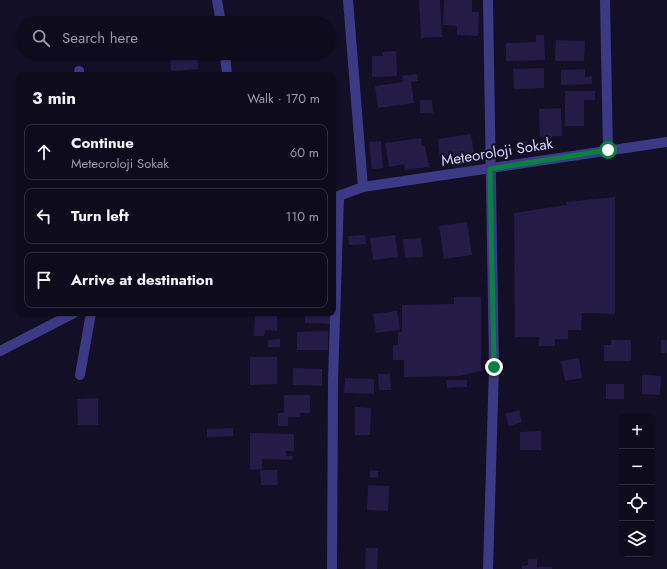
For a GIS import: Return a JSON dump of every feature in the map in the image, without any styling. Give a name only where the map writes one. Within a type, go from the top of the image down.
[{"type":"street","points":[[217,0],[220,16]]},
{"type":"street","points":[[348,0],[363,187]]},
{"type":"street","points":[[488,0],[494,367],[488,569]]},
{"type":"street","points":[[605,0],[608,150]]},
{"type":"street","points":[[226,60],[227,72]]},
{"type":"street","name":"Meteoroloji Sokak","points":[[336,197],[363,187],[667,142]]},
{"type":"street","points":[[0,351],[69,316]]},
{"type":"street","points":[[80,375],[90,316]]},
{"type":"street","points":[[332,569],[334,316]]},
{"type":"building","points":[[419,0],[440,0],[442,37],[421,38]]},
{"type":"building","points":[[444,0],[472,0],[472,12],[479,12],[478,36],[457,35],[457,26],[443,25]]},
{"type":"building","points":[[536,35],[544,35],[545,60],[506,61],[506,43],[536,42]]},
{"type":"building","points":[[556,40],[585,41],[584,61],[555,61]]},
{"type":"building","points":[[396,51],[397,76],[372,77],[372,56],[383,56],[382,52]]},
{"type":"building","points":[[170,60],[197,60],[198,69],[171,71]]},
{"type":"building","points":[[544,68],[544,88],[514,89],[513,69]]},
{"type":"building","points":[[585,69],[585,77],[592,76],[592,84],[561,85],[561,70]]},
{"type":"building","points":[[417,74],[418,81],[411,82],[414,103],[378,108],[375,86],[403,82],[402,76]]},
{"type":"building","points":[[565,91],[595,91],[595,100],[584,100],[584,126],[565,126]]},
{"type":"building","points":[[420,100],[432,100],[433,113],[420,113]]},
{"type":"building","points":[[561,108],[562,136],[540,137],[539,109]]},
{"type":"building","points":[[471,134],[474,154],[440,159],[438,139]]},
{"type":"building","points":[[421,138],[422,146],[425,146],[429,167],[405,170],[404,164],[389,167],[385,143]]},
{"type":"building","points":[[381,141],[383,168],[372,169],[369,142]]},
{"type":"building","points":[[615,197],[615,314],[582,313],[581,330],[568,330],[568,339],[555,339],[555,346],[539,346],[539,337],[515,337],[514,213],[566,205],[566,202]]},
{"type":"building","points":[[467,222],[472,255],[444,259],[439,226]]},
{"type":"building","points":[[365,235],[366,244],[349,245],[348,236]]},
{"type":"building","points":[[395,235],[398,257],[373,260],[370,238]]},
{"type":"building","points":[[421,238],[423,257],[405,258],[403,239]]},
{"type":"building","points":[[454,297],[481,297],[481,371],[460,376],[404,377],[404,360],[393,360],[393,345],[398,345],[398,332],[402,332],[402,305],[454,304]]},
{"type":"building","points":[[397,311],[400,330],[376,333],[373,314]]},
{"type":"building","points":[[255,316],[277,316],[277,331],[265,330],[264,336],[254,336]]},
{"type":"building","points":[[305,316],[331,316],[330,324],[305,323]]},
{"type":"building","points":[[328,331],[328,350],[297,350],[297,332]]},
{"type":"building","points":[[280,339],[280,347],[268,347],[268,340]]},
{"type":"building","points":[[611,340],[631,340],[631,361],[604,361],[604,345],[611,345]]},
{"type":"building","points":[[661,340],[667,340],[667,353],[661,353]]},
{"type":"building","points":[[250,357],[277,357],[277,384],[250,385]]},
{"type":"building","points":[[579,358],[582,378],[565,381],[561,361]]},
{"type":"building","points":[[293,368],[322,369],[322,386],[293,385]]},
{"type":"building","points":[[378,374],[390,374],[391,390],[379,390]]},
{"type":"building","points":[[642,375],[661,376],[660,395],[642,394]]},
{"type":"building","points":[[345,378],[374,379],[374,394],[344,393]]},
{"type":"building","points":[[446,380],[467,380],[467,387],[447,388]]},
{"type":"building","points":[[606,384],[624,384],[624,399],[606,399]]},
{"type":"building","points":[[284,395],[310,395],[310,413],[300,413],[300,417],[288,417],[288,426],[278,426],[278,413],[284,413]]},
{"type":"building","points":[[98,398],[98,425],[78,425],[77,399]]},
{"type":"building","points":[[355,407],[371,408],[370,435],[355,435]]},
{"type":"building","points":[[519,410],[522,422],[509,426],[505,414]]},
{"type":"building","points":[[233,428],[233,436],[207,437],[207,429]]},
{"type":"building","points":[[541,431],[541,450],[520,450],[520,432]]},
{"type":"building","points":[[250,433],[294,434],[294,451],[286,451],[286,456],[293,456],[292,460],[262,459],[262,469],[250,470]]},
{"type":"building","points":[[260,470],[277,470],[278,485],[261,485]]},
{"type":"building","points":[[370,470],[378,471],[378,478],[370,477]]},
{"type":"building","points":[[368,485],[389,486],[388,511],[367,510]]},
{"type":"building","points":[[366,548],[378,548],[377,569],[365,569]]},
{"type":"building","points":[[528,559],[537,559],[537,567],[552,567],[552,569],[522,569],[522,566],[528,565]]},
{"type":"route","points":[[494,367],[490,169],[608,150]]}]
